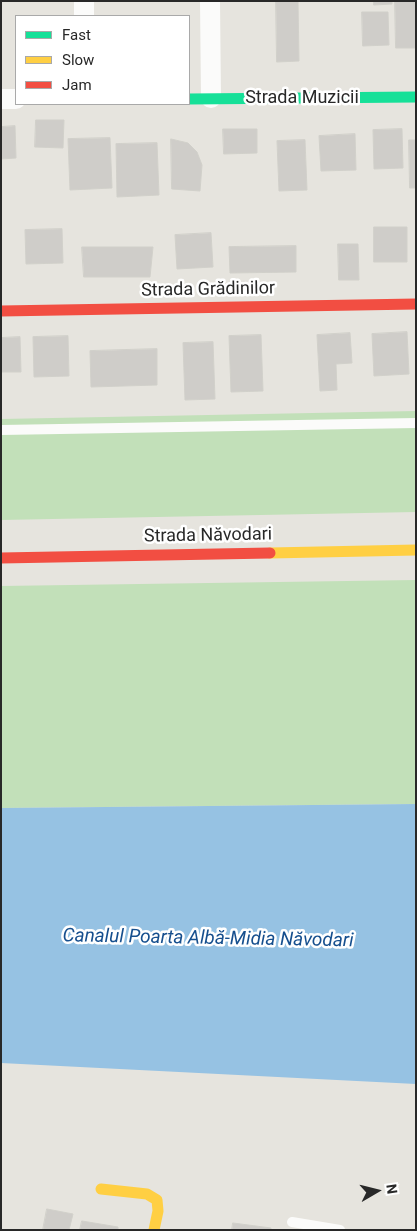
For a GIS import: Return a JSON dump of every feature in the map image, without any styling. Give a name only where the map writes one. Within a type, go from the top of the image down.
[{"type":"street","points":[[84,1],[84,15]]},
{"type":"street","points":[[210,1],[211,98]]},
{"type":"street","name":"Strada Muzicii","points":[[190,99],[416,97]]},
{"type":"street","points":[[1,99],[15,99]]},
{"type":"street","name":"Strada Grădinilor","points":[[1,311],[416,304]]},
{"type":"street","name":"Strada Năvodari","points":[[1,558],[416,550]]},
{"type":"street","points":[[101,1189],[147,1194],[157,1200],[158,1211],[154,1230]]},
{"type":"lane","points":[[1,430],[416,423]]},
{"type":"lane","points":[[292,1222],[340,1230]]},
{"type":"green space","points":[[416,411],[416,512],[1,520],[1,419]]},
{"type":"green space","points":[[416,580],[416,804],[1,808],[1,586]]},
{"type":"water","name":"Canalul Poarta Albă-Midia Năvodari","points":[[416,804],[416,1084],[1,1063],[1,808]]},
{"type":"building","points":[[276,1],[298,1],[299,61],[277,62]]},
{"type":"building","points":[[374,1],[392,1],[392,4],[374,5]]},
{"type":"building","points":[[395,1],[416,1],[416,48],[396,48]]},
{"type":"building","points":[[362,12],[388,12],[389,45],[363,46]]},
{"type":"building","points":[[36,120],[64,120],[63,148],[35,147]]},
{"type":"building","points":[[15,126],[16,158],[1,159],[1,127]]},
{"type":"building","points":[[223,129],[257,129],[257,153],[224,154]]},
{"type":"building","points":[[402,129],[403,168],[374,169],[373,130]]},
{"type":"building","points":[[355,134],[356,170],[321,171],[319,136]]},
{"type":"building","points":[[110,138],[112,188],[70,190],[68,139]]},
{"type":"building","points":[[171,139],[188,143],[197,152],[202,165],[200,191],[172,189]]},
{"type":"building","points":[[305,140],[307,190],[279,191],[277,141]]},
{"type":"building","points":[[409,140],[416,140],[416,188],[410,188]]},
{"type":"building","points":[[157,143],[159,195],[117,197],[116,144]]},
{"type":"building","points":[[374,227],[407,227],[407,262],[374,262]]},
{"type":"building","points":[[62,229],[63,263],[26,264],[25,230]]},
{"type":"building","points":[[211,233],[213,267],[177,269],[175,235]]},
{"type":"building","points":[[338,244],[358,244],[359,280],[339,280]]},
{"type":"building","points":[[296,246],[296,272],[230,273],[229,247]]},
{"type":"building","points":[[82,247],[153,247],[150,277],[84,277]]},
{"type":"building","points":[[407,332],[409,374],[374,376],[372,334]]},
{"type":"building","points":[[350,333],[352,363],[336,364],[337,390],[320,391],[317,335]]},
{"type":"building","points":[[261,335],[263,391],[231,392],[229,336]]},
{"type":"building","points":[[68,336],[69,376],[34,377],[33,337]]},
{"type":"building","points":[[20,337],[21,372],[1,372],[1,338]]},
{"type":"building","points":[[213,342],[215,399],[185,400],[183,343]]},
{"type":"building","points":[[157,349],[157,385],[91,387],[90,351]]},
{"type":"building","points":[[47,1209],[73,1214],[69,1230],[43,1230]]},
{"type":"building","points":[[82,1221],[118,1227],[118,1230],[80,1230]]},
{"type":"building","points":[[233,1223],[271,1228],[271,1230],[232,1230]]},
{"type":"traffic: fast","points":[[190,99],[416,97]]},
{"type":"traffic: slow","points":[[270,553],[416,550]]},
{"type":"traffic: slow","points":[[101,1189],[147,1194],[157,1200],[158,1211],[154,1230]]},
{"type":"traffic: jam","points":[[1,311],[416,304]]},
{"type":"traffic: jam","points":[[1,558],[270,553]]}]
